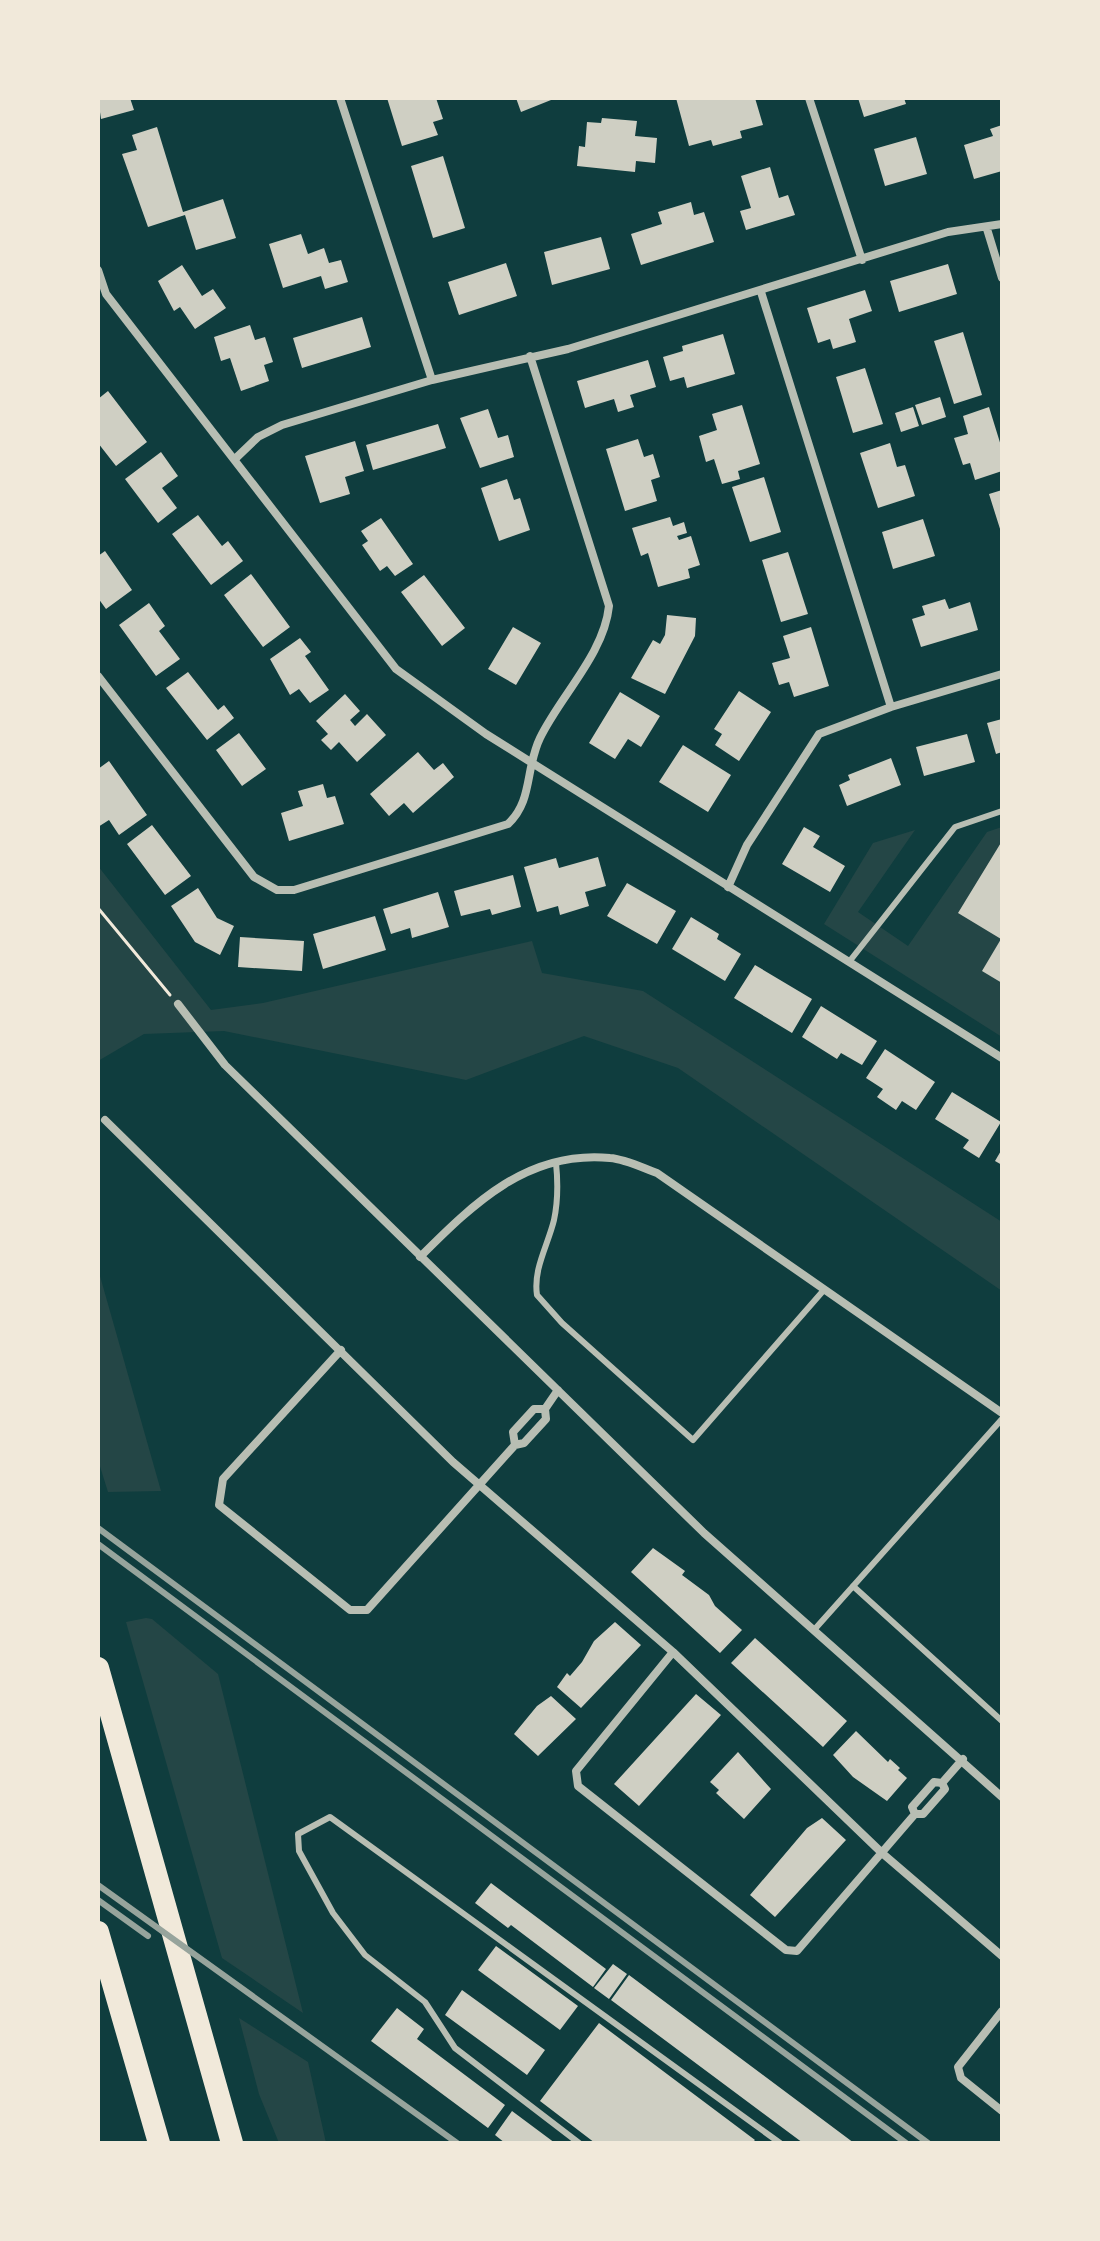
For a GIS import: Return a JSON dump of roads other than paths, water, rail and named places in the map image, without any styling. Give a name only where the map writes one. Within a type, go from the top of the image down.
[{"type":"highway","points":[[98,1668],[232,2143]]},
{"type":"highway","points":[[98,1932],[159,2143]]},
{"type":"street","points":[[340,98],[432,380]]},
{"type":"street","points":[[809,98],[862,260]]},
{"type":"street","points":[[236,458],[258,437],[282,425],[432,380],[568,349],[948,232],[987,229],[1002,224]]},
{"type":"street","points":[[987,229],[1002,278]]},
{"type":"street","points":[[98,270],[102,296],[236,458],[396,669],[431,696],[530,760],[1002,1058]]},
{"type":"street","points":[[761,292],[891,707]]},
{"type":"street","points":[[98,676],[254,877],[277,890],[294,890],[501,828],[522,808],[530,760],[551,714],[601,639],[609,606],[530,356]]},
{"type":"street","points":[[728,887],[747,845],[819,734],[891,707],[1002,674]]},
{"type":"street","points":[[178,1004],[225,1065],[704,1533],[963,1759],[1002,1797]]},
{"type":"street","points":[[105,1120],[479,1484],[673,1652],[882,1853],[1002,1956]]},
{"type":"street","points":[[420,1257],[485,1194],[522,1172],[556,1163],[612,1158],[657,1173],[1002,1413]]},
{"type":"street","points":[[341,1350],[223,1479],[219,1505],[350,1610],[367,1610],[515,1445],[524,1443],[546,1419],[545,1409],[558,1390]]},
{"type":"street","points":[[515,1445],[513,1432],[534,1409],[545,1409]]},
{"type":"street","points":[[673,1652],[576,1771],[578,1786],[786,1950],[797,1951],[915,1814],[923,1814],[945,1789],[942,1783],[963,1759]]},
{"type":"street","points":[[1002,2011],[958,2067],[961,2078],[1002,2111]]},
{"type":"lane","points":[[849,962],[955,827],[1002,811]]},
{"type":"lane","points":[[556,1163],[559,1188],[554,1220],[535,1285],[543,1305],[693,1440],[823,1291]]},
{"type":"lane","points":[[814,1630],[1002,1419]]},
{"type":"lane","points":[[853,1586],[1002,1721]]},
{"type":"lane","points":[[579,2143],[455,2048],[425,2002],[365,1955],[333,1913],[299,1851],[298,1834],[330,1817],[780,2143]]},
{"type":"railway","points":[[98,1528],[928,2143]]},
{"type":"railway","points":[[98,1544],[906,2143]]},
{"type":"railway","points":[[98,1885],[457,2143]]},
{"type":"railway","points":[[98,1900],[148,1936]]}]
